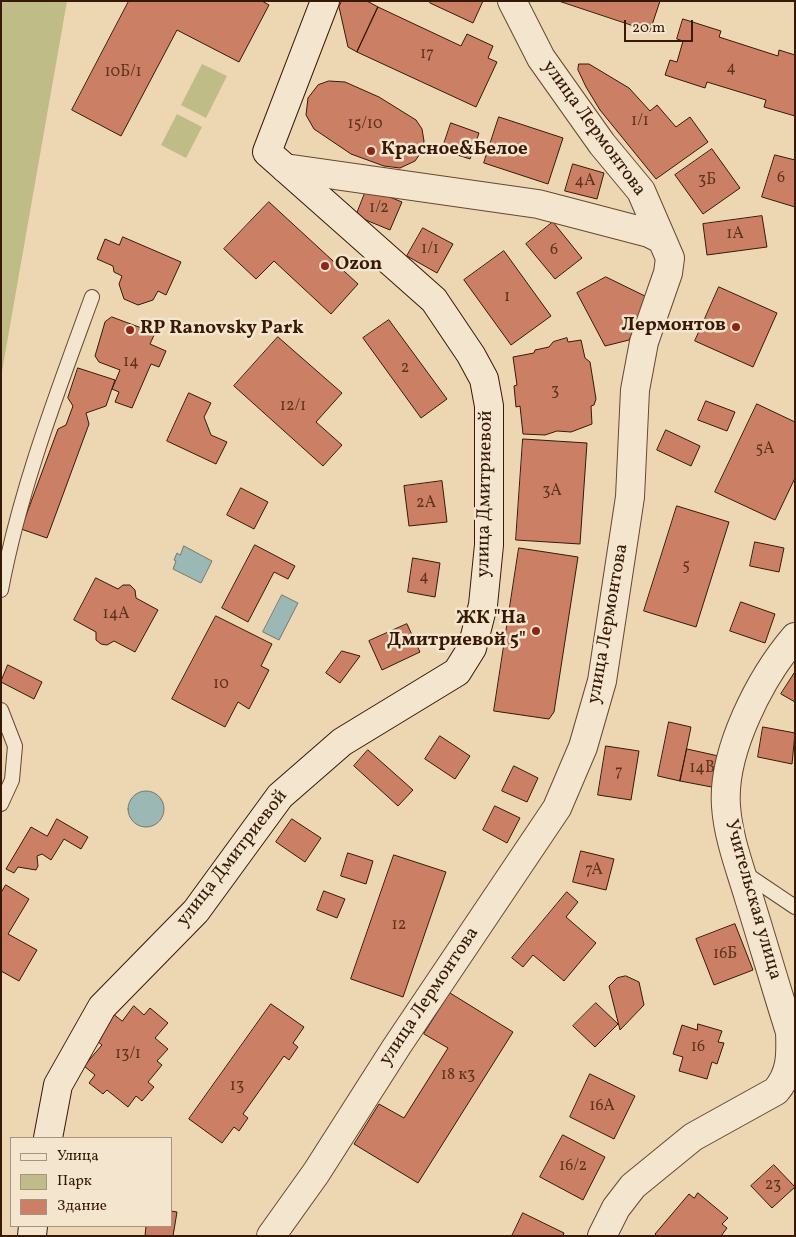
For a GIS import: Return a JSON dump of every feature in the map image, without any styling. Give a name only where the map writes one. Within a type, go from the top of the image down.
[{"type":"street","points":[[326,1],[276,160],[538,204],[649,233],[661,239]]},
{"type":"street","name":"улица Лермонтова","points":[[271,1236],[316,1173],[396,1046],[557,808],[584,747],[602,681],[630,497],[635,390],[644,342],[668,273],[670,258],[641,191],[602,144],[541,58],[512,1]]},
{"type":"street","name":"улица Дмитриевой","points":[[48,1137],[58,1085],[102,1007],[196,911],[280,796],[342,742],[457,672],[472,648],[483,605],[489,545],[489,406],[484,379],[471,355],[434,300],[276,160]]},
{"type":"street","name":"Учительская улица","points":[[602,1236],[616,1208],[633,1186],[694,1137],[776,1091],[788,1071],[791,1058],[790,1032],[740,870],[730,833],[726,805],[729,766],[739,736],[761,685],[795,637]]},
{"type":"lane","points":[[1,590],[10,543],[37,449],[92,297]]},
{"type":"lane","points":[[1,710],[15,746],[12,780],[1,804]]},
{"type":"lane","points":[[740,870],[795,907]]},
{"type":"green space","points":[[1,1],[67,1],[1,377]]},
{"type":"green space","points":[[202,64],[227,76],[206,118],[181,105]]},
{"type":"green space","points":[[177,114],[202,127],[186,158],[161,145]]},
{"type":"water","points":[[184,546],[212,561],[201,583],[173,569],[177,553],[180,555]]},
{"type":"water","points":[[282,595],[298,603],[279,640],[263,632]]},
{"type":"water","points":[[146,791],[159,796],[164,809],[159,822],[146,827],[133,822],[128,809],[133,796]]},
{"type":"building","points":[[129,1],[262,1],[269,5],[239,62],[177,30],[121,136],[72,110]]},
{"type":"building","points":[[342,1],[367,1],[378,7],[357,52],[348,47],[339,7]]},
{"type":"building","points":[[431,1],[483,1],[473,23],[430,3]]},
{"type":"building","points":[[559,1],[660,1],[650,31]]},
{"type":"building","points":[[378,7],[461,46],[467,34],[493,46],[488,58],[497,62],[476,107],[357,52]]},
{"type":"building","points":[[683,19],[721,31],[719,37],[778,56],[779,50],[795,55],[795,116],[764,107],[766,100],[707,82],[705,88],[665,75],[670,60],[677,62],[683,41],[677,39]]},
{"type":"building","points":[[579,64],[589,64],[629,88],[650,111],[657,105],[676,127],[690,117],[708,142],[656,179],[600,110],[578,70]]},
{"type":"building","points":[[329,81],[345,82],[379,97],[416,120],[422,129],[424,141],[422,151],[415,161],[400,168],[384,166],[351,154],[314,129],[306,115],[308,98],[318,85]]},
{"type":"building","points":[[499,117],[563,138],[548,184],[484,163]]},
{"type":"building","points":[[451,123],[479,133],[470,159],[442,150]]},
{"type":"building","points":[[712,149],[740,188],[703,214],[675,175]]},
{"type":"building","points":[[775,155],[795,160],[795,207],[762,197]]},
{"type":"building","points":[[573,164],[604,173],[597,199],[565,191]]},
{"type":"building","points":[[367,188],[402,202],[390,230],[356,216]]},
{"type":"building","points":[[269,202],[358,284],[331,314],[274,261],[256,279],[224,249]]},
{"type":"building","points":[[762,216],[767,247],[707,255],[703,224]]},
{"type":"building","points":[[553,222],[582,258],[555,279],[526,244]]},
{"type":"building","points":[[423,228],[453,244],[437,273],[407,256]]},
{"type":"building","points":[[123,237],[181,262],[166,295],[158,291],[153,300],[138,305],[124,299],[119,284],[122,276],[114,272],[113,266],[97,259],[105,239],[119,245]]},
{"type":"building","points":[[504,251],[551,316],[511,345],[464,280]]},
{"type":"building","points":[[606,277],[649,298],[629,340],[605,346],[577,293]]},
{"type":"building","name":"Лермонтов","points":[[719,287],[777,313],[753,367],[695,341]]},
{"type":"building","points":[[112,317],[155,333],[150,344],[166,351],[159,367],[151,364],[132,408],[115,402],[119,392],[112,389],[120,370],[99,362],[95,356],[105,322]]},
{"type":"building","points":[[389,320],[447,399],[421,418],[363,338]]},
{"type":"building","points":[[278,337],[342,393],[316,422],[342,445],[323,466],[234,386]]},
{"type":"building","points":[[567,338],[568,342],[581,340],[585,358],[590,362],[596,399],[594,405],[591,406],[592,424],[571,432],[557,431],[545,435],[523,434],[520,406],[516,407],[514,386],[517,385],[513,357],[534,353],[535,350],[549,347],[553,342]]},
{"type":"building","points":[[78,368],[115,380],[106,406],[86,413],[89,424],[47,538],[21,529],[58,429],[66,425],[73,406],[68,398]]},
{"type":"building","points":[[189,393],[211,403],[204,417],[211,435],[227,442],[216,464],[167,441]]},
{"type":"building","points":[[706,401],[735,412],[727,431],[698,420]]},
{"type":"building","points":[[757,404],[795,422],[795,478],[775,520],[715,492]]},
{"type":"building","points":[[666,430],[700,446],[691,466],[657,450]]},
{"type":"building","points":[[523,439],[587,443],[580,544],[516,540]]},
{"type":"building","points":[[442,481],[447,522],[409,526],[404,486]]},
{"type":"building","points":[[241,488],[268,502],[254,529],[227,515]]},
{"type":"building","points":[[677,506],[729,522],[696,627],[644,611]]},
{"type":"building","points":[[755,542],[784,548],[779,572],[750,566]]},
{"type":"building","points":[[255,545],[295,566],[288,579],[274,572],[248,622],[222,608]]},
{"type":"building","name":"ЖК \"На Дмитриевой 5\"","points":[[519,548],[578,557],[554,712],[549,719],[494,711]]},
{"type":"building","points":[[413,558],[440,563],[435,597],[408,592]]},
{"type":"building","points":[[96,578],[118,589],[123,585],[130,585],[135,590],[136,598],[158,610],[135,652],[114,641],[107,645],[101,644],[96,640],[96,632],[74,620]]},
{"type":"building","points":[[741,602],[775,614],[765,643],[730,631]]},
{"type":"building","points":[[216,616],[272,644],[261,666],[269,670],[249,709],[238,702],[225,727],[172,699]]},
{"type":"building","points":[[407,624],[420,652],[382,670],[369,641]]},
{"type":"building","points":[[342,651],[360,656],[340,683],[326,673]]},
{"type":"building","points":[[8,665],[42,682],[34,699],[1,682]]},
{"type":"building","points":[[795,672],[795,702],[781,694]]},
{"type":"building","points":[[669,722],[691,727],[680,781],[658,776]]},
{"type":"building","points":[[763,727],[795,733],[792,764],[758,757]]},
{"type":"building","points":[[440,736],[470,756],[455,779],[425,759]]},
{"type":"building","points":[[606,746],[639,751],[631,800],[598,795]]},
{"type":"building","points":[[687,749],[723,757],[717,788],[680,781]]},
{"type":"building","points":[[368,750],[413,790],[398,806],[354,766]]},
{"type":"building","points":[[514,766],[538,778],[527,802],[502,791]]},
{"type":"building","points":[[495,806],[520,818],[507,843],[483,830]]},
{"type":"building","points":[[57,819],[88,837],[81,849],[64,839],[51,860],[42,854],[37,856],[38,866],[36,870],[18,867],[14,873],[6,869],[31,827],[47,836]]},
{"type":"building","points":[[292,819],[321,838],[305,862],[276,842]]},
{"type":"building","points":[[581,851],[614,859],[606,890],[573,882]]},
{"type":"building","points":[[348,853],[373,861],[366,884],[341,876]]},
{"type":"building","points":[[394,855],[446,872],[403,997],[351,979]]},
{"type":"building","points":[[6,885],[29,899],[8,934],[37,950],[19,981],[1,971],[1,893]]},
{"type":"building","points":[[324,891],[345,899],[337,918],[317,910]]},
{"type":"building","points":[[567,892],[578,902],[566,917],[596,943],[564,981],[533,955],[523,967],[512,958]]},
{"type":"building","points":[[735,924],[753,970],[714,985],[696,939]]},
{"type":"building","points":[[626,976],[639,982],[644,1005],[620,1030],[609,986],[617,978]]},
{"type":"building","points":[[450,993],[513,1032],[418,1183],[354,1144],[379,1104],[404,1118],[448,1048],[424,1034]]},
{"type":"building","points":[[596,1003],[618,1024],[595,1047],[573,1026]]},
{"type":"building","points":[[271,1004],[304,1027],[293,1043],[298,1047],[289,1060],[284,1056],[243,1114],[248,1118],[239,1131],[234,1127],[222,1143],[189,1119]]},
{"type":"building","points":[[134,1006],[144,1015],[150,1008],[168,1023],[155,1038],[168,1049],[157,1061],[162,1065],[148,1082],[154,1087],[142,1101],[136,1096],[128,1107],[107,1090],[103,1094],[89,1083],[95,1075],[84,1066],[102,1045],[92,1037],[112,1013],[122,1021]]},
{"type":"building","points":[[698,1024],[722,1031],[718,1042],[724,1043],[717,1064],[712,1062],[707,1079],[679,1071],[683,1057],[673,1054],[682,1025],[697,1030]]},
{"type":"building","points":[[590,1074],[635,1096],[614,1139],[570,1117]]},
{"type":"building","points":[[563,1135],[605,1157],[583,1200],[540,1177]]},
{"type":"building","points":[[774,1165],[795,1187],[772,1208],[751,1186]]},
{"type":"building","points":[[698,1193],[728,1218],[722,1224],[727,1228],[721,1236],[657,1236],[655,1234],[689,1194],[694,1198]]},
{"type":"building","points":[[172,1211],[177,1212],[173,1236],[145,1236],[146,1227],[172,1227]]},
{"type":"building","points":[[523,1213],[564,1233],[563,1236],[512,1236]]},
{"type":"place","name":"Красное&Белое","points":[[371,151]]},
{"type":"place","name":"Ozon","points":[[325,266]]},
{"type":"place","name":"Лермонтов","points":[[736,327]]},
{"type":"place","name":"RP Ranovsky Park","points":[[130,330]]},
{"type":"place","name":"ЖК \"На Дмитриевой 5\"","points":[[536,631]]}]
